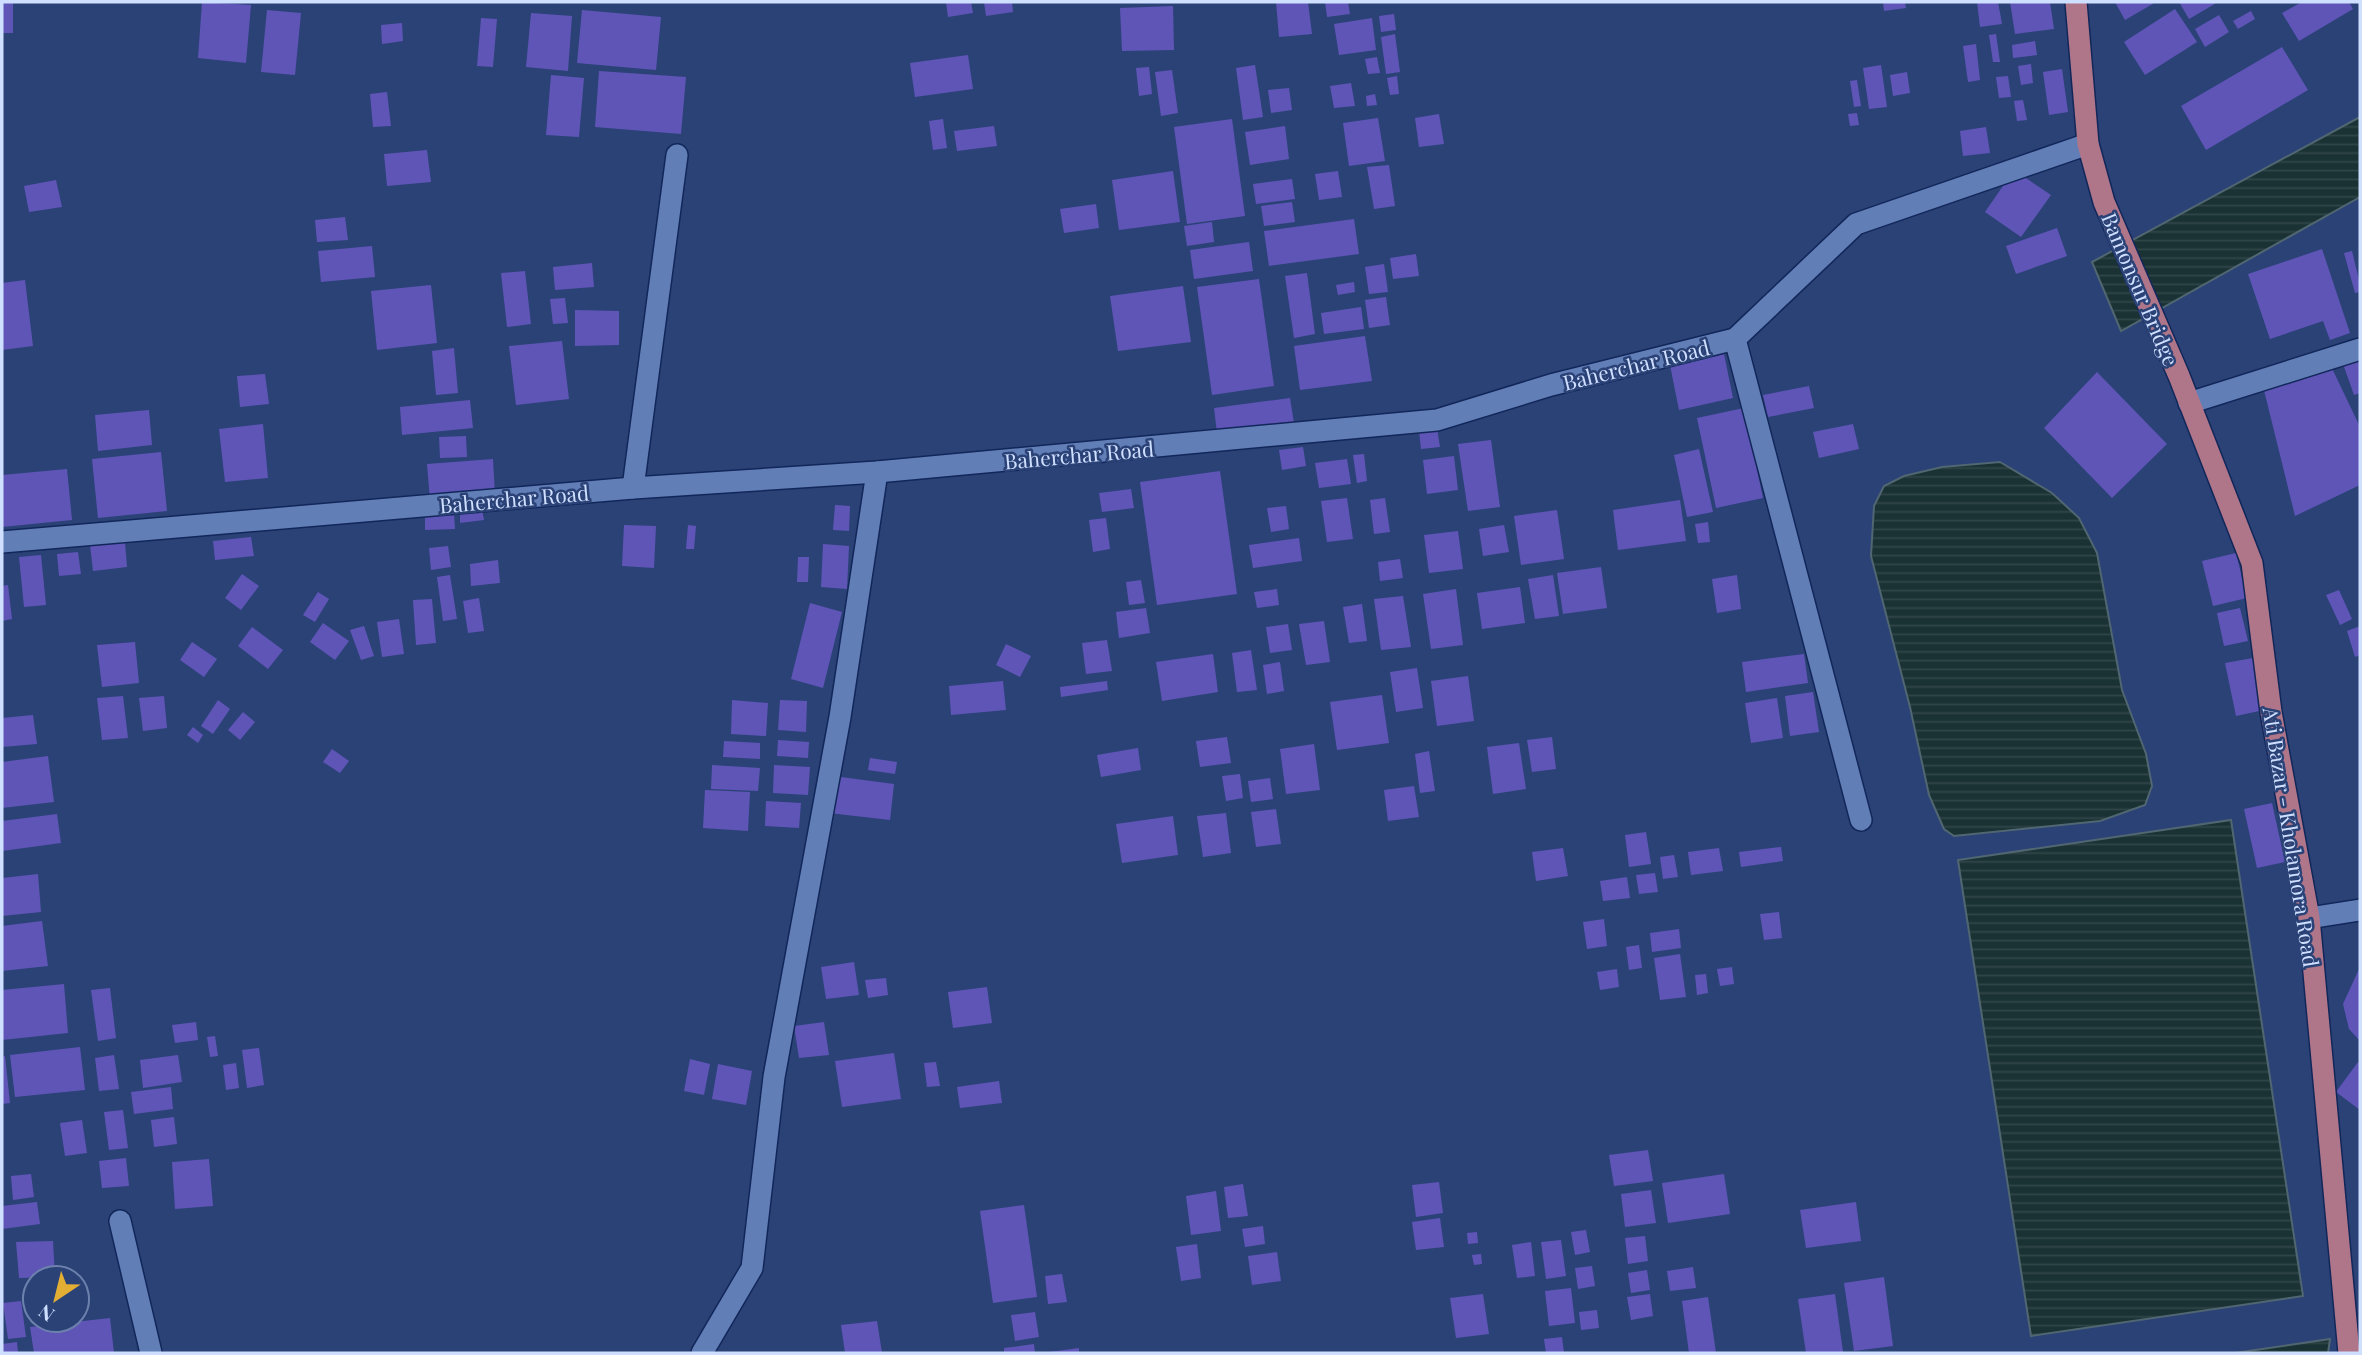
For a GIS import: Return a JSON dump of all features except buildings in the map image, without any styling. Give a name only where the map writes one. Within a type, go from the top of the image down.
[{"type":"main road","points":[[2076,2],[2088,144]]},
{"type":"main road","name":"Bamonsur Bridge","points":[[2088,144],[2104,202],[2179,376]]},
{"type":"main road","name":"Ati Bazar - Kholamora Road","points":[[2179,376],[2252,563],[2271,712],[2309,918],[2349,1353]]},
{"type":"street","name":"Baherchar Road","points":[[2,541],[633,488],[877,472],[1437,420],[1551,385],[1734,339],[1856,224],[2088,144]]},
{"type":"street","points":[[633,488],[677,155]]},
{"type":"street","points":[[1734,339],[1861,820]]},
{"type":"street","points":[[2189,403],[2360,349]]},
{"type":"street","points":[[702,1353],[752,1268],[774,1077],[839,717],[877,472]]},
{"type":"street","points":[[2309,918],[2360,910]]},
{"type":"street","points":[[120,1222],[151,1353]]},
{"type":"shaded area","points":[[2360,117],[2360,197],[2121,331],[2092,262]]},
{"type":"shaded area","points":[[2000,462],[2052,493],[2079,518],[2097,553],[2122,690],[2146,754],[2152,786],[2145,805],[2100,821],[1954,836],[1944,829],[1929,795],[1910,707],[1871,556],[1874,506],[1884,486],[1904,476],[1942,467]]},
{"type":"shaded area","points":[[2231,820],[2303,1296],[2031,1336],[1958,860]]},
{"type":"shaded area","points":[[2330,1339],[2328,1353],[2235,1353]]}]
